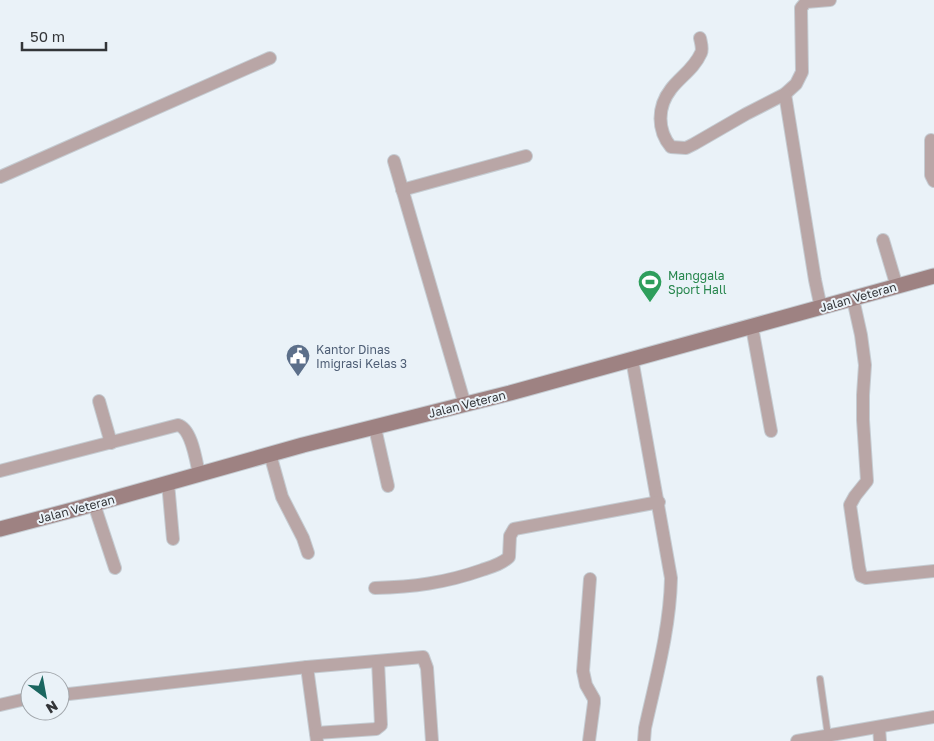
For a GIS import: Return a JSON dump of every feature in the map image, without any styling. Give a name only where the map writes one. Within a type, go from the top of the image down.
[{"type":"street","points":[[700,38],[702,52],[689,71],[665,98],[660,114],[659,124],[671,147],[686,148],[694,144],[785,94],[796,84],[802,72],[802,4],[809,1],[830,0]]},
{"type":"street","points":[[0,177],[270,58]]},
{"type":"street","points":[[785,94],[821,308]]},
{"type":"street","points":[[931,140],[931,175],[934,181]]},
{"type":"street","points":[[402,190],[526,156]]},
{"type":"street","points":[[394,161],[465,405]]},
{"type":"street","points":[[883,240],[896,286]]},
{"type":"street","name":"Jalan Veteran","points":[[0,529],[270,454],[465,405],[934,276]]},
{"type":"street","points":[[853,299],[865,365],[863,420],[868,481],[850,505],[861,576],[866,578],[934,571]]},
{"type":"street","points":[[752,327],[771,431]]},
{"type":"street","points":[[632,359],[659,502],[671,578],[668,624],[645,728],[644,741]]},
{"type":"street","points":[[99,401],[111,443]]},
{"type":"street","points":[[0,471],[182,426],[189,434],[199,474]]},
{"type":"street","points":[[375,428],[388,486]]},
{"type":"street","points":[[270,454],[282,497],[303,538],[308,553]]},
{"type":"street","points":[[168,483],[173,539]]},
{"type":"street","points":[[375,588],[424,586],[466,576],[497,565],[509,557],[510,536],[514,529],[659,502]]},
{"type":"street","points":[[94,504],[115,568]]},
{"type":"street","points":[[589,741],[594,698],[586,685],[583,671],[590,579]]},
{"type":"street","points":[[70,694],[420,656],[424,658],[428,677],[432,741]]},
{"type":"street","points":[[307,667],[317,737],[376,729],[381,725],[378,661]]},
{"type":"street","points":[[0,705],[20,700]]},
{"type":"street","points":[[797,741],[934,717]]},
{"type":"street","points":[[879,727],[880,741]]},
{"type":"lane","points":[[820,679],[828,736]]},
{"type":"place","name":"Manggala Sport Hall","points":[[650,303]]},
{"type":"place","name":"Kantor Dinas Imigrasi Kelas 3","points":[[298,377]]}]
